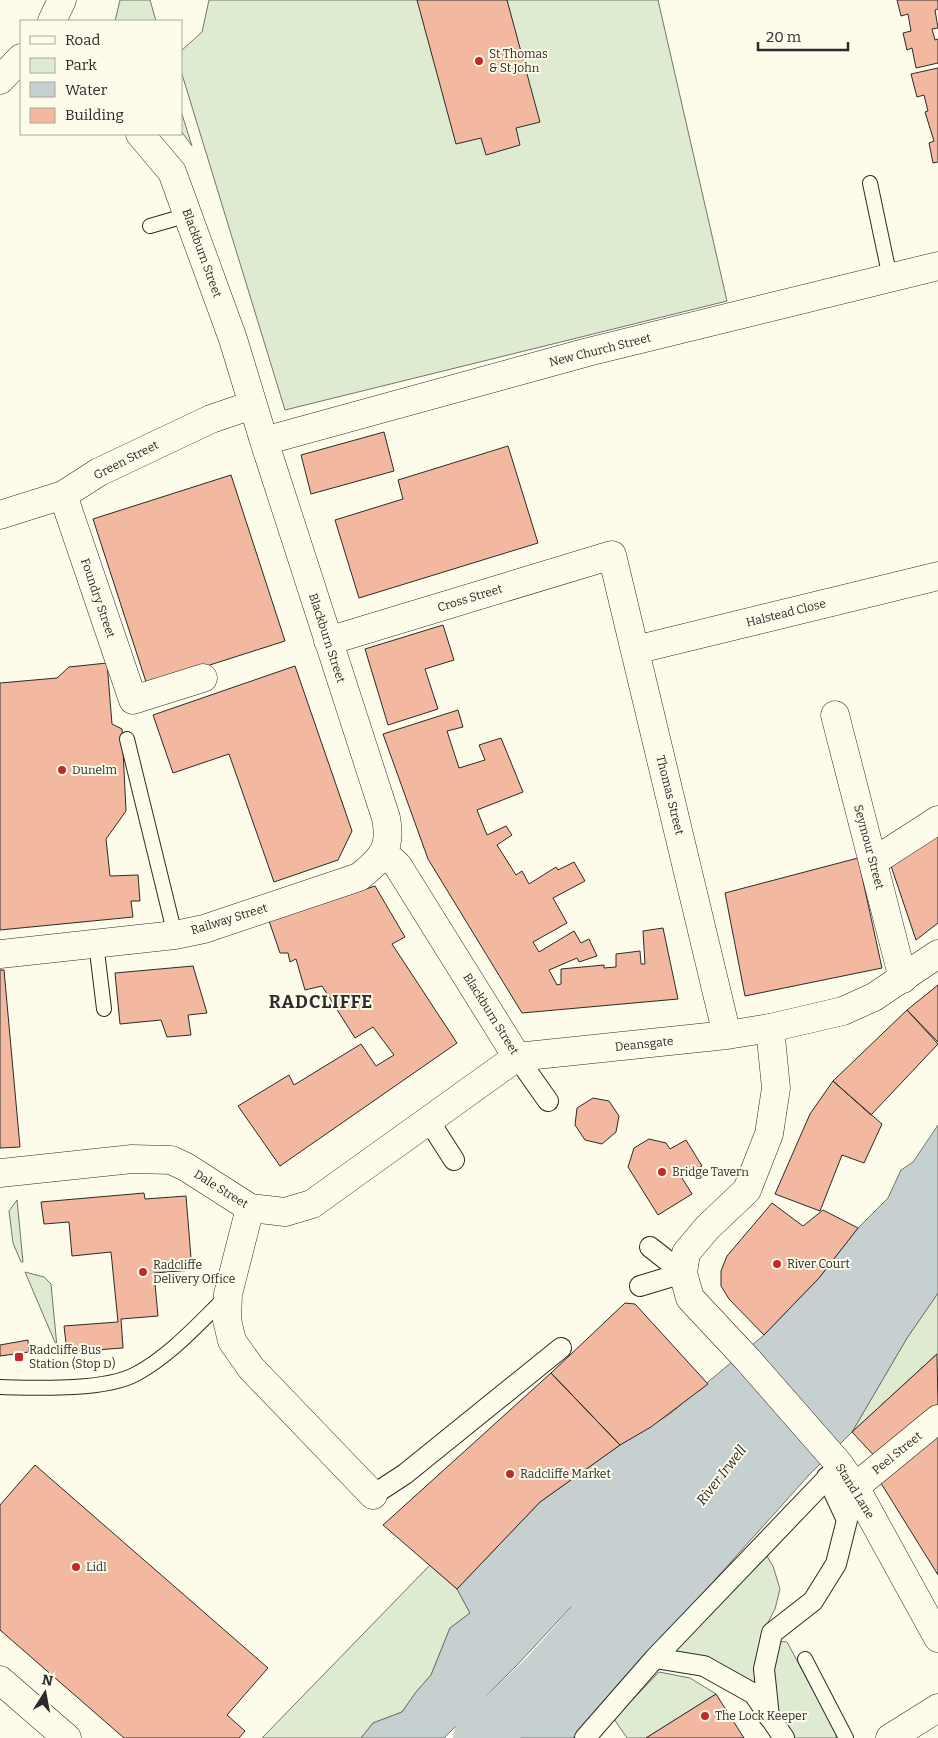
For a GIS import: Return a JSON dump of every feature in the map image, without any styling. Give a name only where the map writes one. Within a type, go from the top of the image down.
[{"type":"street","name":"Blackburn Street","points":[[130,135],[145,141],[172,172],[234,340],[252,405],[386,818],[389,841],[384,853],[398,866],[517,1057],[548,1101]]},
{"type":"street","name":"New Church Street","points":[[264,442],[588,352],[938,266]]},
{"type":"street","name":"Green Street","points":[[0,515],[63,496],[99,472],[211,419],[252,405]]},
{"type":"street","name":"Foundry Street","points":[[63,496],[133,700],[202,678]]},
{"type":"street","name":"Cross Street","points":[[328,641],[612,556]]},
{"type":"street","name":"Thomas Street","points":[[612,556],[727,1035]]},
{"type":"street","name":"Halstead Close","points":[[635,650],[938,576]]},
{"type":"street","name":"Seymour Street","points":[[835,715],[903,979]]},
{"type":"street","points":[[873,862],[938,820]]},
{"type":"street","name":"Railway Street","points":[[0,954],[175,935],[204,929],[359,877],[373,866],[384,853]]},
{"type":"street","name":"Deansgate","points":[[517,1057],[727,1035],[770,1028],[843,1011],[874,997],[938,954]]},
{"type":"street","points":[[683,1273],[686,1253],[707,1228],[747,1190],[769,1134],[776,1088],[770,1028]]},
{"type":"street","name":"Dale Street","points":[[0,1173],[132,1159],[171,1160],[186,1167],[250,1208],[285,1212],[312,1204],[517,1057]]},
{"type":"street","points":[[429,1121],[454,1160]]},
{"type":"street","points":[[250,1208],[228,1294],[227,1320],[232,1341],[250,1368],[373,1495],[405,1474],[561,1348]]},
{"type":"street","points":[[650,1247],[683,1273]]},
{"type":"street","points":[[640,1286],[683,1273]]},
{"type":"street","name":"Stand Lane","points":[[683,1273],[690,1298],[748,1360],[833,1471],[855,1487],[938,1638]]},
{"type":"street","name":"Peel Street","points":[[855,1487],[938,1419]]},
{"type":"street","points":[[585,1738],[654,1658],[833,1471]]},
{"type":"street","points":[[769,1717],[764,1669],[772,1634],[813,1601],[836,1564],[847,1520],[833,1471]]},
{"type":"street","points":[[654,1658],[704,1666],[754,1694],[784,1738]]},
{"type":"street","points":[[0,1680],[67,1738]]},
{"type":"street","points":[[890,1738],[938,1708]]},
{"type":"lane","points":[[870,183],[890,278]]},
{"type":"lane","points":[[150,226],[188,215]]},
{"type":"lane","points":[[127,739],[175,935]]},
{"type":"lane","points":[[96,943],[104,1009]]},
{"type":"lane","points":[[0,1387],[92,1386],[135,1375],[176,1346],[228,1294]]},
{"type":"lane","points":[[805,1659],[846,1738]]},
{"type":"green space","points":[[120,0],[150,0],[156,20],[115,20]]},
{"type":"green space","points":[[209,0],[658,0],[727,301],[285,410],[182,74],[182,50],[202,32]]},
{"type":"green space","points":[[182,114],[192,146],[182,132]]},
{"type":"green space","points":[[17,1200],[23,1262],[21,1262],[13,1243],[9,1211]]},
{"type":"green space","points":[[25,1272],[44,1277],[51,1284],[57,1347]]},
{"type":"green space","points":[[938,1293],[938,1353],[852,1432],[907,1338]]},
{"type":"green space","points":[[765,1553],[773,1566],[780,1589],[775,1609],[763,1632],[761,1694],[666,1656]]},
{"type":"green space","points":[[430,1565],[457,1589],[470,1613],[450,1628],[431,1675],[402,1712],[373,1723],[361,1738],[262,1738]]},
{"type":"green space","points":[[774,1641],[787,1642],[836,1733],[836,1738],[793,1738],[780,1716],[774,1692]]},
{"type":"green space","points":[[659,1672],[690,1678],[716,1694],[646,1738],[627,1738],[614,1719]]},
{"type":"water","points":[[938,1125],[938,1293],[907,1338],[852,1432],[809,1475],[573,1738],[514,1738],[532,1721],[617,1607],[611,1588],[570,1608],[519,1663],[444,1738],[361,1738],[373,1723],[402,1712],[431,1675],[450,1628],[470,1613],[457,1589],[540,1502],[620,1445],[671,1413],[764,1335],[819,1278],[858,1228],[888,1198],[901,1170],[913,1162]]},
{"type":"building","name":"St Thomas & St John","points":[[417,0],[507,0],[540,122],[516,128],[520,145],[486,155],[481,138],[456,144]]},
{"type":"building","points":[[897,0],[938,0],[938,9],[935,10],[938,28],[932,29],[935,40],[938,39],[938,63],[916,68],[912,48],[907,50],[903,33],[911,31],[908,14],[901,16]]},
{"type":"building","points":[[938,68],[938,162],[933,163],[929,143],[934,141],[925,112],[928,111],[924,95],[917,97],[911,74]]},
{"type":"building","points":[[384,432],[394,471],[311,494],[301,455]]},
{"type":"building","points":[[508,446],[538,543],[359,598],[335,520],[403,499],[398,480]]},
{"type":"building","points":[[231,475],[285,641],[147,685],[93,519]]},
{"type":"building","points":[[443,625],[454,660],[425,669],[438,709],[388,725],[365,649]]},
{"type":"building","name":"Dunelm","points":[[107,663],[112,724],[122,729],[126,811],[106,839],[110,876],[138,875],[140,901],[131,901],[133,917],[0,930],[0,683],[57,678],[69,667]]},
{"type":"building","points":[[295,666],[352,831],[338,860],[274,882],[229,754],[173,773],[153,715]]},
{"type":"building","points":[[458,710],[463,727],[447,731],[459,768],[485,760],[479,745],[501,738],[523,792],[477,810],[487,835],[506,826],[512,835],[497,845],[516,875],[522,871],[529,884],[556,867],[558,870],[574,862],[585,881],[553,898],[567,923],[533,942],[539,952],[574,931],[581,943],[589,939],[597,956],[579,962],[577,958],[549,970],[557,985],[561,984],[561,969],[604,965],[604,968],[616,967],[616,954],[640,951],[641,964],[645,964],[643,931],[663,928],[678,999],[522,1013],[428,859],[383,734]]},
{"type":"building","points":[[938,831],[938,923],[916,940],[890,863]]},
{"type":"building","points":[[858,858],[882,968],[745,996],[725,893]]},
{"type":"building","points":[[375,886],[405,937],[392,944],[457,1043],[280,1166],[238,1106],[289,1075],[294,1085],[361,1044],[376,1066],[394,1055],[373,1027],[355,1038],[322,986],[305,990],[296,959],[290,962],[288,953],[280,953],[269,921]]},
{"type":"building","points":[[193,966],[207,1013],[188,1015],[191,1035],[167,1037],[161,1020],[120,1024],[115,973]]},
{"type":"building","points":[[0,970],[4,970],[20,1147],[0,1148]]},
{"type":"building","points":[[938,985],[938,1042],[907,1010]]},
{"type":"building","points":[[907,1010],[938,1044],[871,1115],[833,1081]]},
{"type":"building","points":[[833,1081],[882,1124],[864,1163],[842,1155],[820,1211],[775,1194],[810,1114]]},
{"type":"building","points":[[593,1098],[609,1101],[619,1116],[616,1132],[602,1144],[585,1140],[575,1125],[577,1108]]},
{"type":"building","name":"Bridge Tavern","points":[[649,1139],[666,1143],[670,1149],[686,1140],[702,1166],[682,1178],[692,1194],[658,1215],[628,1167],[634,1148]]},
{"type":"building","name":"Radcliffe Delivery Office","points":[[144,1193],[145,1199],[186,1196],[192,1270],[154,1273],[158,1316],[121,1319],[123,1348],[67,1352],[64,1326],[118,1322],[111,1252],[72,1256],[69,1222],[44,1224],[41,1202]]},
{"type":"building","name":"River Court","points":[[772,1203],[803,1226],[823,1210],[858,1228],[819,1278],[764,1335],[729,1299],[721,1286],[721,1271],[727,1256]]},
{"type":"building","points":[[625,1303],[635,1304],[708,1384],[651,1427],[620,1445],[551,1373]]},
{"type":"building","points":[[28,1340],[29,1352],[0,1356],[0,1345]]},
{"type":"building","points":[[937,1354],[938,1408],[880,1462],[852,1432]]},
{"type":"building","name":"Radcliffe Market","points":[[551,1373],[620,1445],[540,1502],[457,1589],[383,1525]]},
{"type":"building","points":[[938,1434],[938,1575],[879,1480]]},
{"type":"building","name":"Lidl","points":[[35,1465],[268,1668],[227,1715],[245,1731],[239,1738],[124,1738],[0,1630],[0,1505]]},
{"type":"building","name":"The Lock Keeper","points":[[716,1694],[744,1738],[646,1738]]},
{"type":"waterway","name":"River Irwell","points":[[480,1738],[547,1676],[664,1542]]},
{"type":"place","name":"St Thomas & St John","points":[[479,61]]},
{"type":"place","name":"Dunelm","points":[[62,770]]},
{"type":"place","name":"Bridge Tavern","points":[[662,1172]]},
{"type":"place","name":"River Court","points":[[777,1264]]},
{"type":"place","name":"Radcliffe Delivery Office","points":[[143,1272]]},
{"type":"place","name":"Radcliffe Bus Station (Stop D)","points":[[19,1357]]},
{"type":"place","name":"Radcliffe Market","points":[[510,1474]]},
{"type":"place","name":"Lidl","points":[[76,1567]]},
{"type":"place","name":"The Lock Keeper","points":[[705,1716]]},
{"type":"district","name":"RADCLIFFE","points":[[321,1002]]}]
